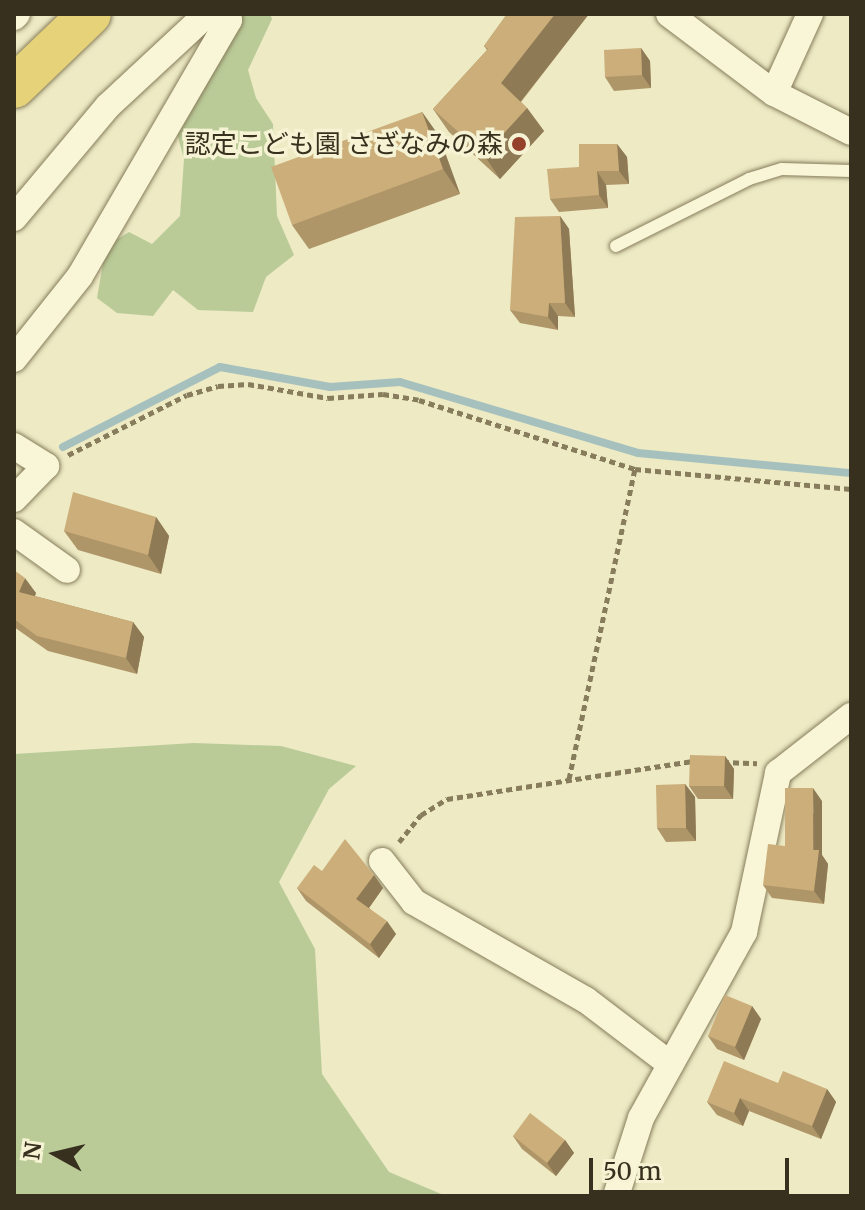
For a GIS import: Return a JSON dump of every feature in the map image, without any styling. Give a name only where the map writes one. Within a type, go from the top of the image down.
[{"type":"highway","points":[[14,87],[90,14]]},
{"type":"street","points":[[14,218],[108,106],[207,14]]},
{"type":"street","points":[[14,359],[80,276],[229,20],[227,14]]},
{"type":"street","points":[[669,14],[774,93],[851,132]]},
{"type":"street","points":[[774,93],[810,14]]},
{"type":"street","points":[[14,446],[46,466],[14,499]]},
{"type":"street","points":[[14,532],[67,570]]},
{"type":"street","points":[[616,1196],[641,1118],[744,932],[778,773],[851,716]]},
{"type":"street","points":[[382,861],[414,902],[586,1000],[670,1064]]},
{"type":"lane","points":[[616,246],[760,176],[782,169],[851,171]]},
{"type":"path","points":[[46,466],[187,395],[248,384],[328,398],[409,397],[635,469],[851,489]]},
{"type":"path","points":[[569,779],[635,469]]},
{"type":"path","points":[[382,861],[421,815],[447,799],[695,760],[766,763],[778,773]]},
{"type":"green space","points":[[233,14],[270,14],[272,19],[248,70],[256,98],[273,124],[277,216],[294,255],[266,277],[253,312],[198,310],[173,290],[153,316],[117,313],[97,298],[106,246],[129,232],[152,244],[180,216],[184,159],[175,126]]},
{"type":"green space","points":[[194,743],[281,746],[356,766],[329,789],[279,882],[315,949],[322,1074],[389,1172],[446,1196],[14,1196],[14,754]]},
{"type":"building","points":[[507,14],[555,14],[501,83],[527,108],[484,155],[433,109],[488,49],[484,46]]},
{"type":"building","points":[[641,48],[642,75],[605,77],[604,50]]},
{"type":"building","points":[[422,112],[443,169],[292,225],[271,167]]},
{"type":"building","points":[[579,144],[617,144],[619,171],[597,171],[599,195],[550,199],[547,169],[579,167]]},
{"type":"building","points":[[560,216],[565,303],[549,303],[548,317],[510,310],[515,217]]},
{"type":"building","points":[[73,492],[156,517],[148,555],[64,531]]},
{"type":"building","points":[[14,570],[25,578],[19,592],[133,622],[126,658],[37,636],[14,619]]},
{"type":"building","points":[[690,755],[725,756],[724,786],[689,786]]},
{"type":"building","points":[[685,784],[686,828],[657,828],[656,785]]},
{"type":"building","points":[[785,788],[813,788],[813,850],[819,850],[814,891],[763,885],[768,844],[785,846]]},
{"type":"building","points":[[345,839],[374,875],[356,899],[387,921],[370,944],[297,888],[314,865],[322,871]]},
{"type":"building","points":[[725,995],[752,1006],[735,1047],[708,1036]]},
{"type":"building","points":[[724,1061],[778,1083],[783,1071],[827,1089],[812,1126],[740,1098],[734,1113],[707,1102]]},
{"type":"building","points":[[530,1113],[565,1140],[547,1163],[513,1136]]},
{"type":"waterway","points":[[63,447],[220,367],[330,387],[400,382],[638,453],[851,473]]},
{"type":"place","name":"認定こども園 さざなみの森","points":[[519,144]]}]
